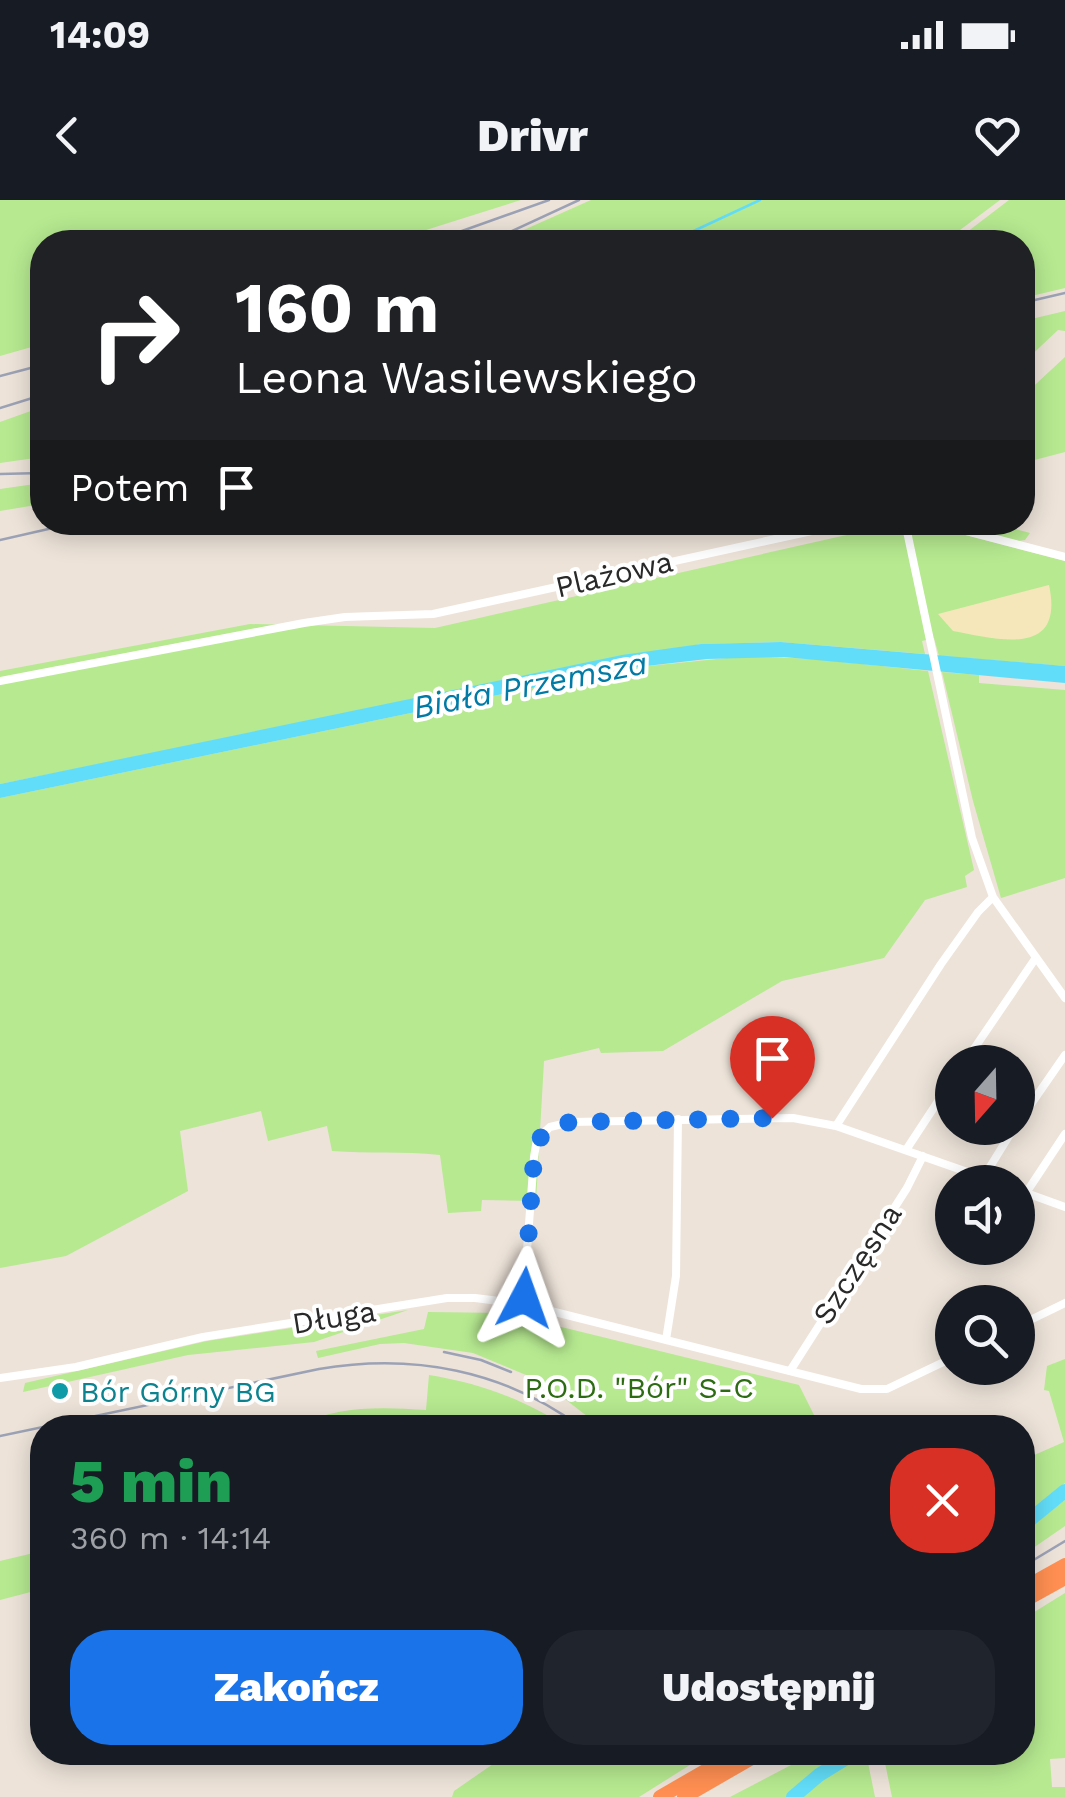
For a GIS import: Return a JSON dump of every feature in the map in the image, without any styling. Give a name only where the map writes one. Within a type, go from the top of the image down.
[{"type":"highway","points":[[1035,1582],[1065,1565]]},
{"type":"highway","points":[[1035,1595],[1065,1578]]},
{"type":"highway","points":[[660,1797],[715,1765]]},
{"type":"highway","points":[[684,1797],[739,1765]]},
{"type":"street","name":"Plażowa","points":[[0,681],[304,623],[346,617],[433,614],[795,535]]},
{"type":"street","points":[[908,535],[972,838],[993,897],[1065,998]]},
{"type":"street","points":[[981,535],[1065,557]]},
{"type":"street","points":[[836,1126],[940,964],[993,897]]},
{"type":"street","points":[[976,1045],[1035,959]]},
{"type":"street","points":[[1035,1098],[1065,1055]]},
{"type":"street","points":[[906,1150],[935,1106]]},
{"type":"street","points":[[523,1304],[534,1158],[538,1138],[550,1127],[571,1122],[792,1118],[836,1126],[947,1165]]},
{"type":"street","points":[[666,1340],[676,1276],[678,1119]]},
{"type":"street","points":[[1035,1174],[1065,1134]]},
{"type":"street","name":"Szczęsna","points":[[790,1371],[923,1156]]},
{"type":"street","points":[[1035,1196],[1065,1206]]},
{"type":"street","name":"Długa","points":[[0,1378],[76,1367],[204,1337],[448,1298],[523,1304],[873,1390],[909,1380],[935,1367]]},
{"type":"street","points":[[1035,1318],[1065,1303]]},
{"type":"green space","points":[[0,200],[521,200],[426,230],[30,230],[30,347],[0,356]]},
{"type":"green space","points":[[591,200],[1000,200],[960,230],[524,230]]},
{"type":"green space","points":[[1009,200],[1065,200],[1065,288],[1035,295],[1035,230],[970,230]]},
{"type":"green space","points":[[1065,311],[1065,331],[1058,330],[1035,352],[1035,318]]},
{"type":"green space","points":[[1065,357],[1065,452],[1035,460],[1035,385]]},
{"type":"green space","points":[[30,411],[30,459],[0,463],[0,422]]},
{"type":"green space","points":[[30,485],[30,506],[0,511],[0,489]]},
{"type":"green space","points":[[847,535],[965,535],[1065,561],[1065,666],[939,656],[934,638],[922,641],[925,654],[781,642],[701,644],[0,784],[0,671],[250,624],[435,628]]},
{"type":"green space","points":[[996,535],[1029,535],[1018,541]]},
{"type":"green space","points":[[746,656],[928,671],[974,870],[965,876],[967,887],[925,900],[884,958],[782,981],[663,1051],[601,1053],[599,1048],[544,1061],[536,1201],[482,1200],[481,1211],[448,1213],[440,1155],[332,1151],[327,1126],[268,1141],[261,1111],[180,1131],[188,1191],[66,1256],[0,1268],[0,798],[629,668]]},
{"type":"green space","points":[[942,672],[979,675],[979,683],[1065,690],[1065,878],[1001,898]]},
{"type":"green space","points":[[408,1310],[314,1342],[188,1355],[23,1392],[25,1383],[207,1341]]},
{"type":"green space","name":"P.O.D. \"Bór\" S-C","points":[[428,1312],[504,1313],[799,1385],[814,1415],[586,1415],[543,1382],[473,1353],[404,1343],[380,1344],[318,1358],[316,1351],[424,1329]]},
{"type":"green space","points":[[1065,1359],[1065,1483],[1035,1507],[1035,1455],[1064,1442],[1049,1391],[1044,1390],[1047,1366]]},
{"type":"green space","points":[[429,1375],[500,1394],[546,1415],[327,1415],[376,1408],[426,1410]]},
{"type":"green space","points":[[1065,1500],[1065,1526],[1035,1547],[1035,1524]]},
{"type":"green space","points":[[30,1554],[30,1592],[0,1600],[0,1561]]},
{"type":"green space","points":[[1065,1593],[1065,1758],[1050,1759],[1052,1787],[1065,1787],[1065,1797],[892,1797],[885,1765],[1035,1765],[1035,1612]]},
{"type":"green space","points":[[492,1765],[690,1765],[639,1797],[452,1797],[454,1791]]},
{"type":"green space","points":[[791,1765],[868,1765],[875,1797],[730,1797]]},
{"type":"sand","points":[[1049,585],[1051,609],[1047,625],[1024,639],[953,631],[938,614]]},
{"type":"water","name":"Biała Przemsza","points":[[781,642],[1065,666],[1065,683],[784,657],[707,659],[629,668],[0,798],[0,784],[622,655],[701,644]]},
{"type":"waterway","points":[[696,230],[760,200]]},
{"type":"waterway","points":[[1035,1515],[1065,1491]]},
{"type":"waterway","points":[[793,1797],[835,1765]]},
{"type":"railway","points":[[465,230],[549,200]]},
{"type":"railway","points":[[514,230],[579,200]]},
{"type":"railway","points":[[1035,300],[1065,293]]},
{"type":"railway","points":[[0,376],[30,368]]},
{"type":"railway","points":[[0,408],[30,399]]},
{"type":"railway","points":[[0,474],[30,473]]},
{"type":"railway","points":[[0,540],[30,533]]},
{"type":"railway","points":[[444,1352],[511,1372]]},
{"type":"railway","points":[[100,1415],[319,1369],[389,1363],[423,1365],[489,1380],[562,1415]]},
{"type":"railway","points":[[0,1436],[30,1430]]},
{"type":"railway","points":[[1035,1559],[1065,1541]]},
{"type":"place","name":"Bór Górny BG","points":[[60,1391]]},
{"type":"route","points":[[524,1298],[534,1158],[538,1138],[550,1127],[571,1122],[772,1118]]}]
